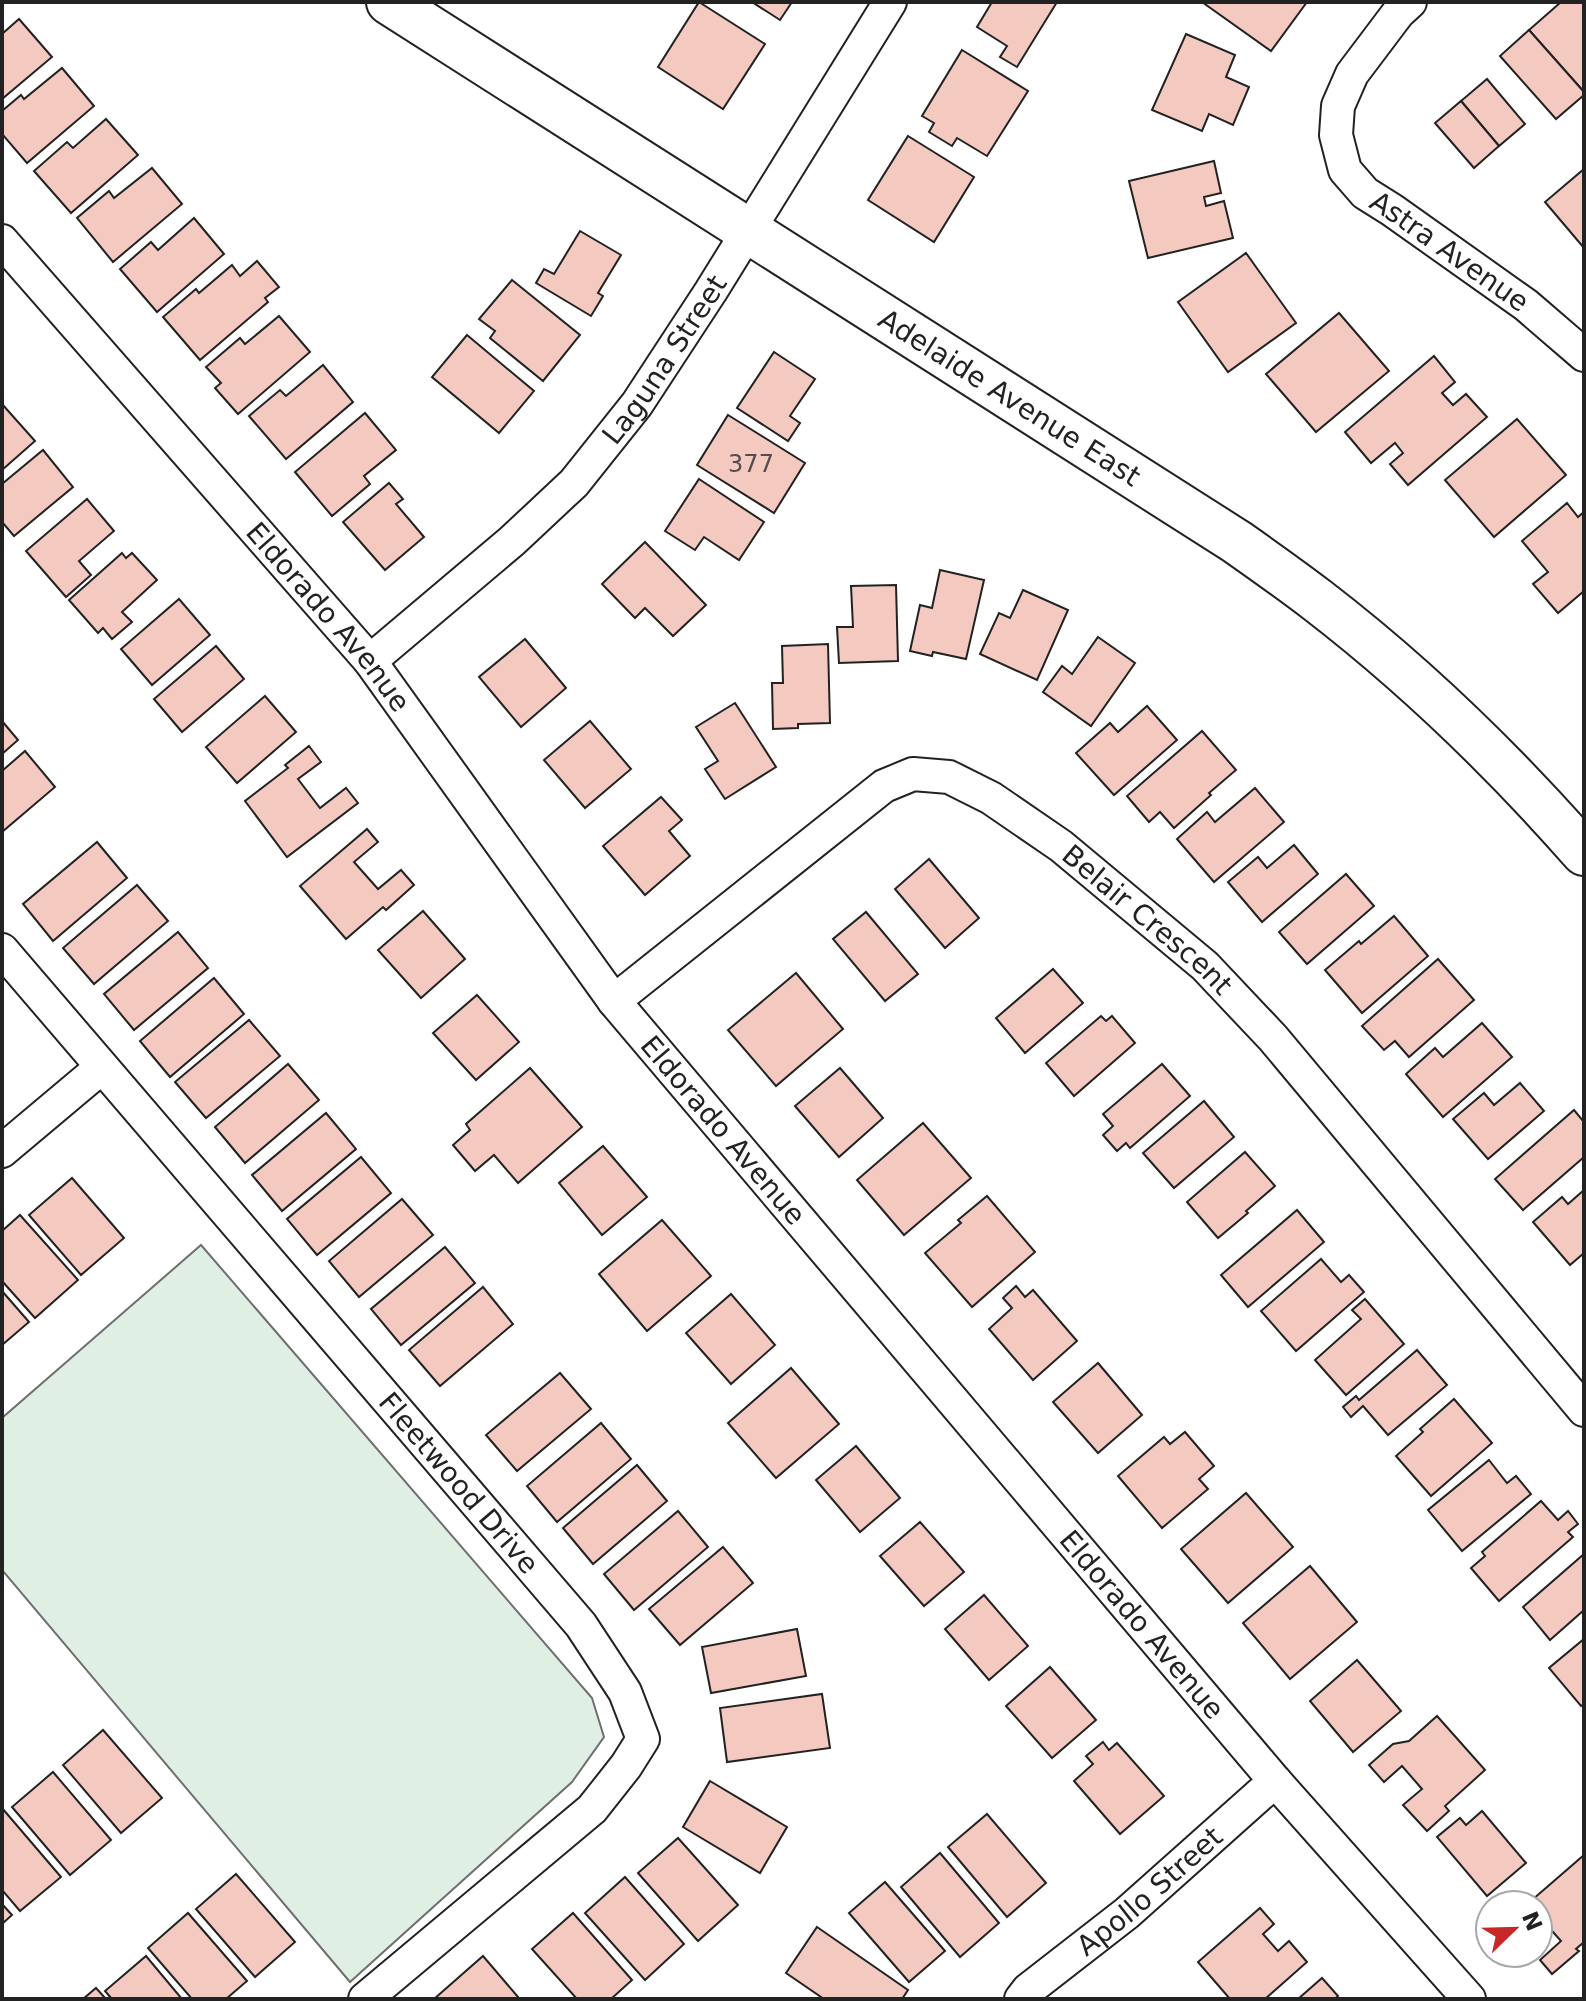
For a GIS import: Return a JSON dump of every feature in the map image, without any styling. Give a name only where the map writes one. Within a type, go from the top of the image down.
[{"type":"main road","name":"Adelaide Avenue East","points":[[389,2],[1237,542],[1317,600],[1404,672],[1542,805],[1584,853]]},
{"type":"street","name":"Laguna Street","points":[[370,661],[512,541],[574,483],[637,404],[890,2]]},
{"type":"street","name":"Astra Avenue","points":[[1410,2],[1398,13],[1352,74],[1338,106],[1336,135],[1345,170],[1365,193],[1526,305],[1584,355]]},
{"type":"street","name":"Eldorado Avenue","points":[[2,241],[370,661],[614,1001],[1275,1781],[1469,1999]]},
{"type":"street","name":"Belair Crescent","points":[[614,1001],[884,786],[913,774],[949,777],[991,798],[1061,846],[1205,966],[1292,1060],[1584,1410]]},
{"type":"street","name":"Fleetwood Drive","points":[[2,950],[581,1625],[625,1692],[643,1739],[592,1809],[365,1999]]},
{"type":"street","points":[[2,1151],[102,1067]]},
{"type":"street","name":"Apollo Street","points":[[1021,1999],[1028,1990],[1127,1913],[1275,1781]]},
{"type":"green space","points":[[201,1245],[592,1698],[604,1737],[572,1782],[350,1982],[2,1570],[2,1418]]},
{"type":"building","points":[[699,2],[765,44],[723,109],[658,67]]},
{"type":"building","points":[[752,2],[792,2],[780,20]]},
{"type":"building","points":[[992,2],[1057,2],[1017,67],[1000,57],[1007,46],[977,27]]},
{"type":"building","points":[[1202,2],[1307,2],[1271,51]]},
{"type":"building","points":[[1561,2],[1584,2],[1584,92],[1529,30]]},
{"type":"building","points":[[19,19],[52,57],[2,99],[2,34]]},
{"type":"building","points":[[1529,30],[1584,92],[1556,119],[1500,56]]},
{"type":"building","points":[[1186,34],[1235,55],[1226,77],[1249,87],[1233,125],[1209,114],[1202,131],[1152,110]]},
{"type":"building","points":[[962,50],[1028,91],[987,156],[957,138],[952,146],[929,132],[934,123],[922,116]]},
{"type":"building","points":[[62,68],[94,106],[27,163],[2,134],[2,111],[21,95],[24,99]]},
{"type":"building","points":[[1487,79],[1525,124],[1499,146],[1461,101]]},
{"type":"building","points":[[1461,101],[1499,146],[1474,168],[1435,123]]},
{"type":"building","points":[[106,119],[138,155],[71,213],[34,171],[67,142],[73,148]]},
{"type":"building","points":[[908,136],[974,177],[934,242],[868,200]]},
{"type":"building","points":[[1214,161],[1221,193],[1204,197],[1206,206],[1224,201],[1233,238],[1148,258],[1129,181]]},
{"type":"building","points":[[152,168],[182,204],[113,262],[77,218],[109,191],[114,198]]},
{"type":"building","points":[[1584,169],[1584,248],[1545,202]]},
{"type":"building","points":[[194,218],[224,254],[157,312],[120,269],[151,242],[158,250]]},
{"type":"building","points":[[580,231],[621,255],[598,293],[603,296],[591,316],[536,283],[544,269],[554,274]]},
{"type":"building","points":[[1246,253],[1296,323],[1228,372],[1178,302]]},
{"type":"building","points":[[257,261],[279,287],[265,298],[268,302],[200,360],[163,317],[196,289],[199,293],[232,265],[240,276]]},
{"type":"building","points":[[512,280],[580,335],[543,381],[490,338],[495,331],[479,319]]},
{"type":"building","points":[[1339,313],[1389,371],[1316,432],[1266,374]]},
{"type":"building","points":[[279,316],[310,352],[238,414],[215,388],[221,383],[206,367],[240,338],[245,344]]},
{"type":"building","points":[[467,335],[534,391],[499,433],[432,377]]},
{"type":"building","points":[[774,352],[815,379],[790,416],[800,423],[788,441],[737,408]]},
{"type":"building","points":[[1434,356],[1455,382],[1442,393],[1453,405],[1466,394],[1487,417],[1408,485],[1390,464],[1403,453],[1395,443],[1371,463],[1345,432]]},
{"type":"building","points":[[323,365],[353,402],[286,459],[249,416],[280,390],[286,396]]},
{"type":"building","points":[[2,404],[35,441],[2,470]]},
{"type":"building","points":[[365,413],[396,450],[364,476],[370,484],[332,516],[295,472]]},
{"type":"building","points":[[728,415],[805,463],[774,513],[697,465]]},
{"type":"building","points":[[1517,419],[1566,475],[1494,537],[1445,480]]},
{"type":"building","points":[[43,450],[73,487],[14,536],[2,522],[2,484]]},
{"type":"building","points":[[699,479],[764,522],[739,560],[704,537],[695,550],[665,531]]},
{"type":"building","points":[[389,483],[403,499],[396,504],[424,537],[385,570],[343,522]]},
{"type":"building","points":[[87,499],[114,531],[79,561],[91,575],[66,597],[26,551]]},
{"type":"building","points":[[1567,503],[1578,517],[1584,512],[1584,591],[1558,613],[1533,584],[1548,572],[1522,541]]},
{"type":"building","points":[[645,542],[706,605],[673,636],[645,608],[635,618],[602,584]]},
{"type":"building","points":[[122,553],[126,558],[132,553],[157,580],[122,612],[132,622],[112,639],[103,628],[98,633],[69,600]]},
{"type":"building","points":[[940,570],[984,580],[966,659],[910,651],[920,605],[932,608]]},
{"type":"building","points":[[896,585],[898,661],[839,663],[837,627],[853,627],[851,586]]},
{"type":"building","points":[[1023,590],[1068,610],[1037,680],[980,654],[999,613],[1010,618]]},
{"type":"building","points":[[179,599],[210,635],[152,685],[121,649]]},
{"type":"building","points":[[1098,637],[1135,663],[1091,726],[1043,692],[1062,666],[1072,674]]},
{"type":"building","points":[[525,639],[566,688],[521,727],[479,677]]},
{"type":"building","points":[[828,644],[830,723],[773,729],[772,683],[783,683],[782,646]]},
{"type":"building","points":[[216,646],[244,679],[182,732],[154,699]]},
{"type":"building","points":[[265,696],[296,732],[237,783],[206,747]]},
{"type":"building","points":[[735,703],[776,767],[725,799],[705,769],[718,761],[696,727]]},
{"type":"building","points":[[1147,706],[1177,740],[1114,795],[1076,753],[1110,723],[1118,732]]},
{"type":"building","points":[[2,721],[18,740],[2,754]]},
{"type":"building","points":[[590,721],[631,769],[585,808],[544,760]]},
{"type":"building","points":[[1202,731],[1236,770],[1174,828],[1160,812],[1149,822],[1127,796]]},
{"type":"building","points":[[309,746],[321,762],[298,779],[320,808],[346,788],[358,803],[287,857],[245,801],[288,768],[285,765]]},
{"type":"building","points":[[25,751],[55,787],[2,832],[2,771]]},
{"type":"building","points":[[1255,788],[1284,822],[1214,882],[1177,839],[1207,812],[1215,822]]},
{"type":"building","points":[[661,797],[682,820],[669,831],[690,856],[645,895],[603,846]]},
{"type":"building","points":[[367,829],[378,842],[354,862],[378,889],[401,870],[414,885],[346,939],[300,886]]},
{"type":"building","points":[[97,842],[127,878],[53,941],[23,904]]},
{"type":"building","points":[[1294,845],[1318,874],[1262,922],[1228,882],[1258,857],[1267,868]]},
{"type":"building","points":[[929,859],[979,918],[945,948],[895,889]]},
{"type":"building","points":[[1346,874],[1374,906],[1307,964],[1279,932]]},
{"type":"building","points":[[137,885],[168,921],[94,984],[63,948]]},
{"type":"building","points":[[423,911],[465,959],[421,998],[378,950]]},
{"type":"building","points":[[866,912],[918,974],[885,1001],[833,939]]},
{"type":"building","points":[[1394,916],[1428,956],[1362,1013],[1325,970]]},
{"type":"building","points":[[178,932],[208,968],[134,1030],[104,994]]},
{"type":"building","points":[[1438,959],[1474,1000],[1409,1057],[1395,1041],[1384,1050],[1362,1026]]},
{"type":"building","points":[[1053,969],[1083,1003],[1025,1053],[996,1018]]},
{"type":"building","points":[[796,973],[843,1029],[776,1086],[728,1030]]},
{"type":"building","points":[[214,978],[244,1014],[170,1077],[140,1041]]},
{"type":"building","points":[[477,995],[519,1042],[476,1080],[433,1033]]},
{"type":"building","points":[[1101,1016],[1106,1021],[1112,1016],[1135,1043],[1074,1096],[1046,1063]]},
{"type":"building","points":[[249,1020],[280,1056],[206,1118],[175,1082]]},
{"type":"building","points":[[1482,1023],[1512,1057],[1443,1117],[1406,1074],[1435,1048],[1443,1057]]},
{"type":"building","points":[[288,1064],[319,1100],[245,1163],[215,1127]]},
{"type":"building","points":[[1162,1064],[1190,1096],[1130,1148],[1126,1143],[1117,1151],[1103,1135],[1113,1126],[1103,1114]]},
{"type":"building","points":[[530,1068],[582,1127],[518,1183],[494,1155],[475,1171],[453,1145],[470,1130],[466,1124]]},
{"type":"building","points":[[840,1068],[883,1118],[839,1157],[795,1106]]},
{"type":"building","points":[[1520,1083],[1544,1111],[1488,1159],[1453,1119],[1484,1093],[1494,1105]]},
{"type":"building","points":[[1204,1101],[1234,1137],[1174,1188],[1143,1153]]},
{"type":"building","points":[[1574,1110],[1584,1122],[1584,1157],[1523,1210],[1495,1179]]},
{"type":"building","points":[[326,1113],[356,1149],[282,1211],[252,1175]]},
{"type":"building","points":[[923,1123],[971,1178],[904,1235],[857,1180]]},
{"type":"building","points":[[603,1146],[647,1197],[602,1235],[559,1183]]},
{"type":"building","points":[[1245,1152],[1275,1186],[1218,1238],[1187,1202]]},
{"type":"building","points":[[361,1157],[391,1193],[317,1255],[287,1219]]},
{"type":"building","points":[[72,1178],[124,1238],[81,1275],[29,1215]]},
{"type":"building","points":[[1584,1190],[1584,1253],[1570,1265],[1533,1222],[1562,1197],[1568,1204]]},
{"type":"building","points":[[987,1196],[1035,1252],[972,1307],[925,1253]]},
{"type":"building","points":[[402,1199],[433,1235],[359,1297],[329,1261]]},
{"type":"building","points":[[1297,1210],[1324,1242],[1248,1307],[1221,1275]]},
{"type":"building","points":[[20,1215],[78,1280],[35,1318],[2,1281],[2,1231]]},
{"type":"building","points":[[662,1220],[711,1276],[647,1331],[599,1274]]},
{"type":"building","points":[[445,1247],[475,1283],[401,1345],[371,1309]]},
{"type":"building","points":[[1321,1259],[1341,1282],[1349,1275],[1364,1292],[1296,1351],[1261,1311]]},
{"type":"building","points":[[1016,1286],[1025,1297],[1033,1290],[1077,1341],[1033,1380],[989,1329],[1012,1308],[1003,1298]]},
{"type":"building","points":[[483,1287],[513,1324],[440,1386],[409,1350]]},
{"type":"building","points":[[2,1291],[29,1322],[2,1345]]},
{"type":"building","points":[[731,1294],[775,1345],[731,1384],[686,1333]]},
{"type":"building","points":[[1365,1299],[1404,1344],[1346,1395],[1315,1360],[1361,1319],[1352,1310]]},
{"type":"building","points":[[1417,1350],[1447,1385],[1388,1435],[1363,1406],[1351,1417],[1343,1407],[1356,1396],[1359,1400]]},
{"type":"building","points":[[1098,1363],[1142,1415],[1098,1453],[1053,1402]]},
{"type":"building","points":[[791,1368],[839,1424],[776,1478],[728,1423]]},
{"type":"building","points":[[560,1373],[591,1409],[517,1471],[486,1435]]},
{"type":"building","points":[[1454,1399],[1492,1443],[1431,1496],[1396,1456],[1423,1432],[1420,1429]]},
{"type":"building","points":[[601,1423],[631,1459],[557,1522],[527,1486]]},
{"type":"building","points":[[1185,1432],[1214,1466],[1199,1479],[1208,1489],[1162,1528],[1118,1476],[1164,1437],[1170,1444]]},
{"type":"building","points":[[856,1446],[900,1498],[860,1532],[816,1480]]},
{"type":"building","points":[[1489,1460],[1507,1483],[1516,1476],[1531,1494],[1462,1551],[1428,1510]]},
{"type":"building","points":[[637,1465],[667,1501],[593,1564],[563,1528]]},
{"type":"building","points":[[1246,1493],[1293,1547],[1228,1603],[1181,1549]]},
{"type":"building","points":[[1541,1501],[1558,1520],[1568,1511],[1578,1524],[1568,1532],[1573,1537],[1499,1601],[1471,1568],[1485,1556],[1482,1552]]},
{"type":"building","points":[[678,1511],[708,1547],[634,1610],[604,1574]]},
{"type":"building","points":[[920,1522],[964,1572],[924,1606],[880,1556]]},
{"type":"building","points":[[723,1547],[753,1583],[680,1645],[649,1609]]},
{"type":"building","points":[[1584,1554],[1584,1610],[1550,1640],[1523,1607]]},
{"type":"building","points":[[1310,1566],[1357,1622],[1290,1679],[1243,1623]]},
{"type":"building","points":[[984,1595],[1028,1646],[989,1680],[945,1629]]},
{"type":"building","points":[[797,1629],[806,1676],[711,1693],[702,1647]]},
{"type":"building","points":[[1584,1639],[1584,1704],[1581,1706],[1549,1668]]},
{"type":"building","points":[[1357,1660],[1401,1711],[1353,1752],[1310,1701]]},
{"type":"building","points":[[1050,1667],[1096,1720],[1052,1758],[1006,1706]]},
{"type":"building","points":[[822,1694],[830,1748],[727,1762],[720,1708]]},
{"type":"building","points":[[1437,1716],[1485,1770],[1445,1806],[1449,1811],[1427,1831],[1403,1805],[1422,1789],[1402,1766],[1384,1782],[1369,1765],[1393,1744],[1409,1741]]},
{"type":"building","points":[[103,1730],[162,1798],[121,1833],[63,1765]]},
{"type":"building","points":[[1103,1742],[1109,1750],[1117,1743],[1164,1796],[1120,1834],[1074,1781],[1093,1764],[1086,1756]]},
{"type":"building","points":[[53,1772],[111,1840],[70,1875],[12,1807]]},
{"type":"building","points":[[710,1781],[787,1827],[760,1873],[683,1827]]},
{"type":"building","points":[[2,1808],[61,1877],[20,1911],[2,1890]]},
{"type":"building","points":[[1482,1811],[1526,1863],[1495,1889],[1481,1889],[1437,1837],[1460,1818],[1466,1825]]},
{"type":"building","points":[[987,1814],[1046,1883],[1007,1917],[948,1847]]},
{"type":"building","points":[[678,1838],[738,1905],[698,1941],[638,1873]]},
{"type":"building","points":[[940,1853],[999,1923],[960,1957],[901,1887]]},
{"type":"building","points":[[1584,1855],[1584,1942],[1576,1949],[1579,1951],[1552,1974],[1548,1969],[1554,1969],[1554,1947],[1561,1941],[1554,1933],[1554,1889],[1545,1889]]},
{"type":"building","points":[[236,1874],[295,1942],[255,1977],[196,1909]]},
{"type":"building","points":[[625,1877],[684,1944],[645,1980],[585,1913]]},
{"type":"building","points":[[885,1882],[945,1951],[909,1982],[849,1913]]},
{"type":"building","points":[[2,1904],[12,1915],[2,1924]]},
{"type":"building","points":[[1260,1908],[1274,1924],[1263,1934],[1278,1951],[1289,1941],[1307,1962],[1265,1999],[1230,1999],[1198,1962]]},
{"type":"building","points":[[188,1913],[247,1981],[226,1999],[192,1999],[148,1948]]},
{"type":"building","points":[[573,1913],[632,1980],[611,1999],[577,1999],[532,1949]]},
{"type":"building","points":[[817,1927],[908,1990],[902,1999],[824,1999],[786,1973]]},
{"type":"building","points":[[146,1956],[182,1999],[112,1999],[105,1991]]},
{"type":"building","points":[[483,1956],[518,1997],[516,1999],[434,1999]]},
{"type":"building","points":[[1322,1978],[1338,1996],[1335,1999],[1298,1999]]},
{"type":"building","points":[[96,1988],[106,1999],[83,1999]]}]
